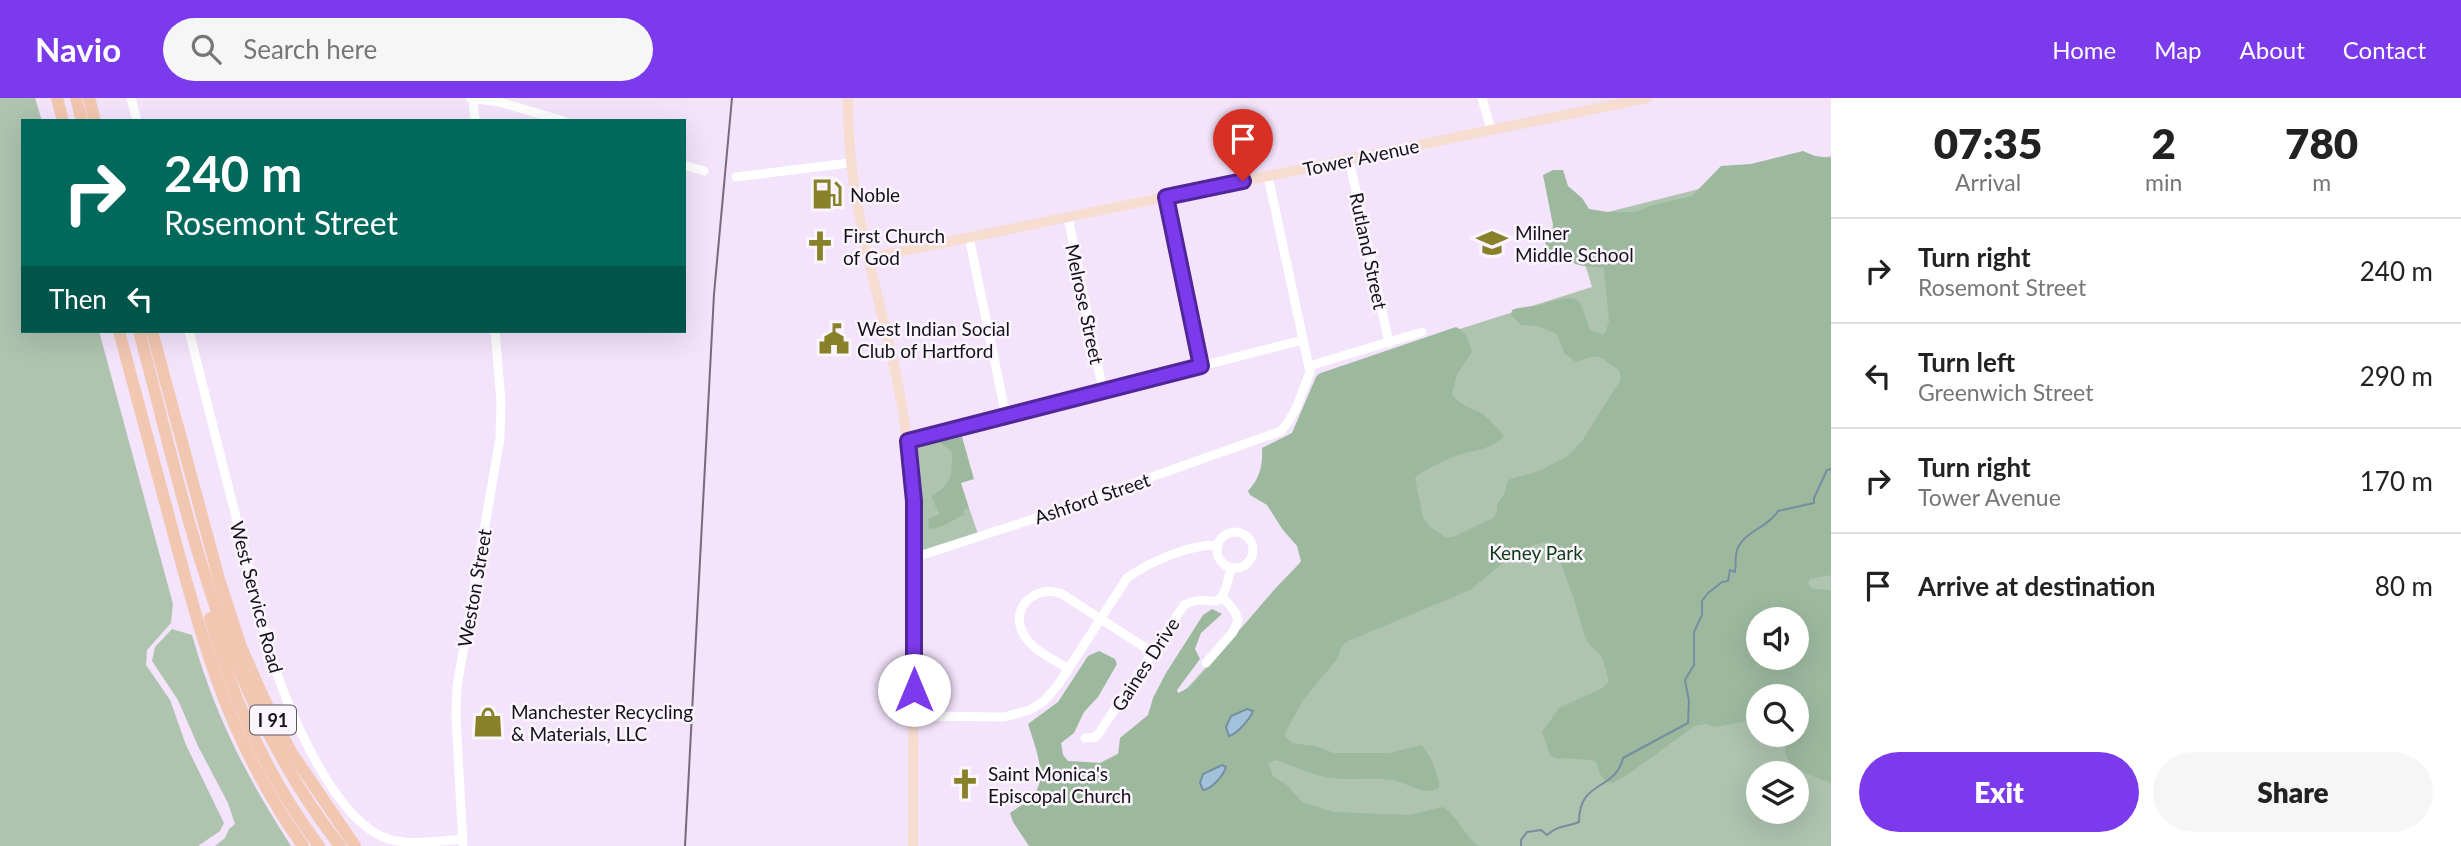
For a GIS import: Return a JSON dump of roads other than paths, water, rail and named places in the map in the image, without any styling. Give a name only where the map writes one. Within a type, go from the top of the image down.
[{"type":"highway","points":[[57,98],[62,119]]},
{"type":"highway","points":[[69,98],[75,119]]},
{"type":"highway","points":[[76,98],[81,119]]},
{"type":"highway","points":[[89,98],[94,119]]},
{"type":"highway","name":"I 91","points":[[120,333],[202,638],[219,690],[256,772],[303,846]]},
{"type":"highway","points":[[133,333],[213,630],[233,691],[270,771],[318,846]]},
{"type":"highway","points":[[140,333],[208,587],[229,650],[250,699],[282,760],[340,846]]},
{"type":"highway","name":"I 91","points":[[153,333],[216,569],[241,647],[267,707],[291,752],[355,846]]},
{"type":"main road","points":[[848,98],[849,163],[856,207],[896,376],[908,441],[914,501],[913,846]]},
{"type":"main road","name":"Tower Avenue","points":[[869,258],[1647,98]]},
{"type":"street","points":[[131,98],[136,119]]},
{"type":"street","points":[[475,119],[472,98],[499,102],[557,119]]},
{"type":"street","points":[[1482,98],[1491,130]]},
{"type":"street","name":"Rutland Street","points":[[1349,159],[1389,343]]},
{"type":"street","points":[[736,177],[849,163]]},
{"type":"street","points":[[686,166],[704,171]]},
{"type":"street","points":[[1268,176],[1309,366],[1422,332]]},
{"type":"street","points":[[1166,197],[1201,366]]},
{"type":"street","name":"Melrose Street","points":[[1068,217],[1103,391]]},
{"type":"street","points":[[970,237],[1006,416]]},
{"type":"street","name":"West Service Road","points":[[190,333],[270,652],[288,703],[309,749],[353,814],[377,834],[406,842],[463,842]]},
{"type":"street","name":"Weston Street","points":[[463,842],[456,694],[500,438],[501,401],[495,333]]},
{"type":"street","points":[[908,441],[1303,340]]},
{"type":"street","name":"Ashford Street","points":[[913,558],[1271,436],[1281,431],[1289,421],[1309,377],[1309,366]]},
{"type":"street","points":[[1237,531],[1243,533],[1254,548],[1251,560],[1241,568],[1231,568],[1220,561],[1217,545],[1224,535],[1237,531]]},
{"type":"street","points":[[914,716],[1001,717],[1030,710],[1044,701],[1119,588],[1136,572],[1201,545],[1217,545]]},
{"type":"street","points":[[1206,663],[1233,632],[1238,621],[1235,612],[1222,596],[1226,592],[1231,568]]},
{"type":"street","points":[[1067,668],[1026,639],[1019,622],[1022,607],[1034,594],[1051,591],[1062,594],[1152,652]]},
{"type":"street","name":"Gaines Drive","points":[[1085,738],[1096,737],[1099,733],[1184,605],[1190,602],[1212,603],[1222,596]]},
{"type":"water","points":[[1247,709],[1253,711],[1249,718],[1229,736],[1226,727],[1231,716]]},
{"type":"water","points":[[1222,765],[1226,767],[1220,778],[1203,790],[1200,783],[1203,774]]},
{"type":"waterway","points":[[1521,846],[1521,840],[1527,832],[1541,830],[1547,835],[1579,822],[1585,799],[1613,776],[1623,758],[1688,723],[1689,701],[1685,680],[1694,665],[1694,632],[1702,615],[1702,601],[1722,582],[1728,581],[1730,570],[1735,572],[1737,550],[1745,538],[1778,511],[1814,503],[1827,470],[1831,469]]},
{"type":"railway","points":[[685,846],[714,294],[732,98]]},
{"type":"place","name":"Noble","points":[[827,194]]},
{"type":"place","name":"Milner Middle School","points":[[1492,243]]},
{"type":"place","name":"First Church of God","points":[[820,246]]},
{"type":"place","name":"West Indian Social Club of Hartford","points":[[834,339]]},
{"type":"place","name":"Manchester Recycling & Materials, LLC","points":[[488,722]]},
{"type":"place","name":"Saint Monica's Episcopal Church","points":[[965,784]]},
{"type":"park label","name":"Keney Park","points":[[1536,552]]}]
